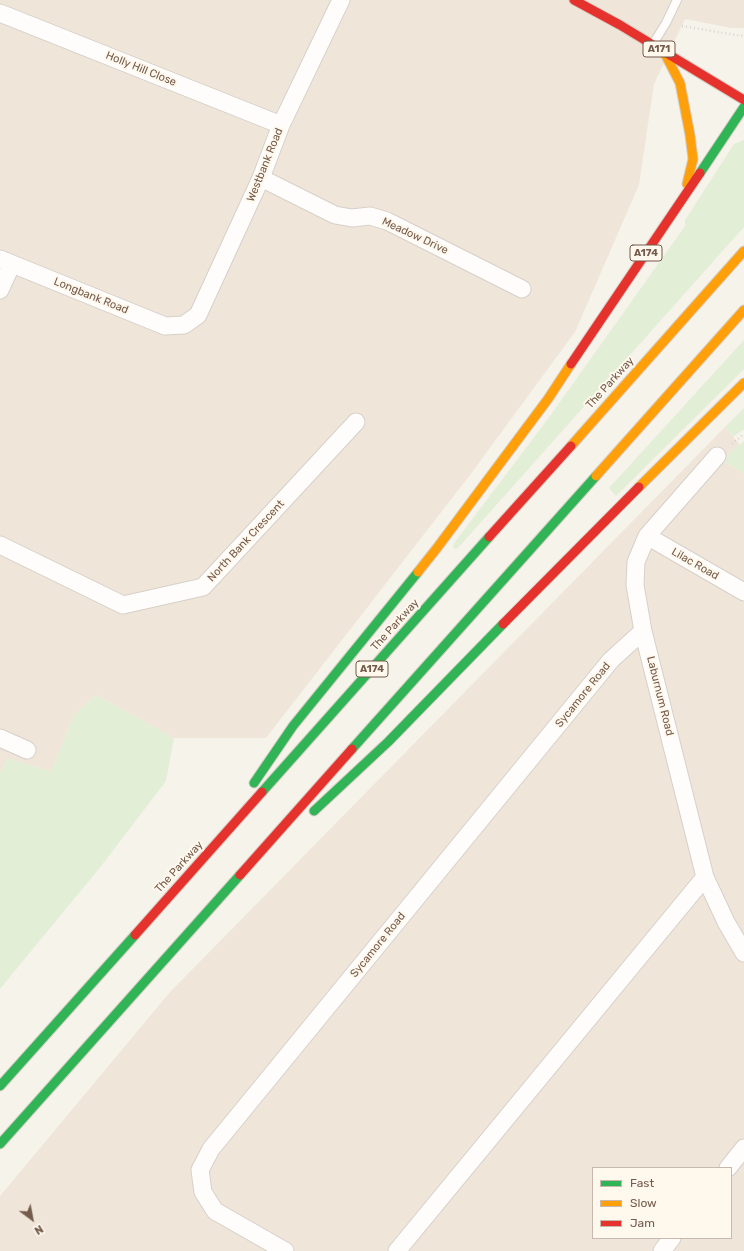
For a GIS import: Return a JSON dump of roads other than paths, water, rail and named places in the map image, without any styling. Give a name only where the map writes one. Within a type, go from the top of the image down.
[{"type":"main road","name":"A171","points":[[574,0],[620,25],[744,100]]},
{"type":"main road","name":"A171","points":[[664,52],[680,83],[690,135],[693,159],[686,193]]},
{"type":"main road","name":"A174","points":[[205,855],[293,726],[437,548],[548,399],[744,107]]},
{"type":"main road","name":"The Parkway","points":[[0,1086],[744,251]]},
{"type":"main road","points":[[0,1144],[744,310]]},
{"type":"main road","points":[[308,817],[388,742],[542,584],[744,383]]},
{"type":"main road","points":[[211,907],[285,838]]},
{"type":"street","name":"Westbank Road","points":[[184,325],[198,315],[261,178],[281,125],[341,0]]},
{"type":"street","name":"Holly Hill Close","points":[[0,13],[281,125]]},
{"type":"street","name":"Meadow Drive","points":[[261,178],[335,215],[352,218],[370,216],[387,221],[522,289]]},
{"type":"street","name":"Longbank Road","points":[[6,261],[165,326],[184,325]]},
{"type":"street","points":[[0,290],[6,261]]},
{"type":"street","name":"North Bank Crescent","points":[[0,545],[123,605],[203,587],[356,422]]},
{"type":"street","name":"Laburnum Road","points":[[717,456],[647,536],[636,562],[635,585],[643,631],[705,877],[726,922],[744,953]]},
{"type":"street","name":"Lilac Road","points":[[647,536],[744,592]]},
{"type":"street","name":"Sycamore Road","points":[[285,1251],[215,1211],[203,1192],[200,1170],[211,1149],[611,660],[643,631]]},
{"type":"street","points":[[0,738],[27,750]]},
{"type":"street","points":[[397,1251],[705,877]]},
{"type":"street","points":[[729,1167],[744,1148]]},
{"type":"street","points":[[662,1251],[671,1239]]},
{"type":"lane","points":[[653,45],[666,23],[676,0]]}]
